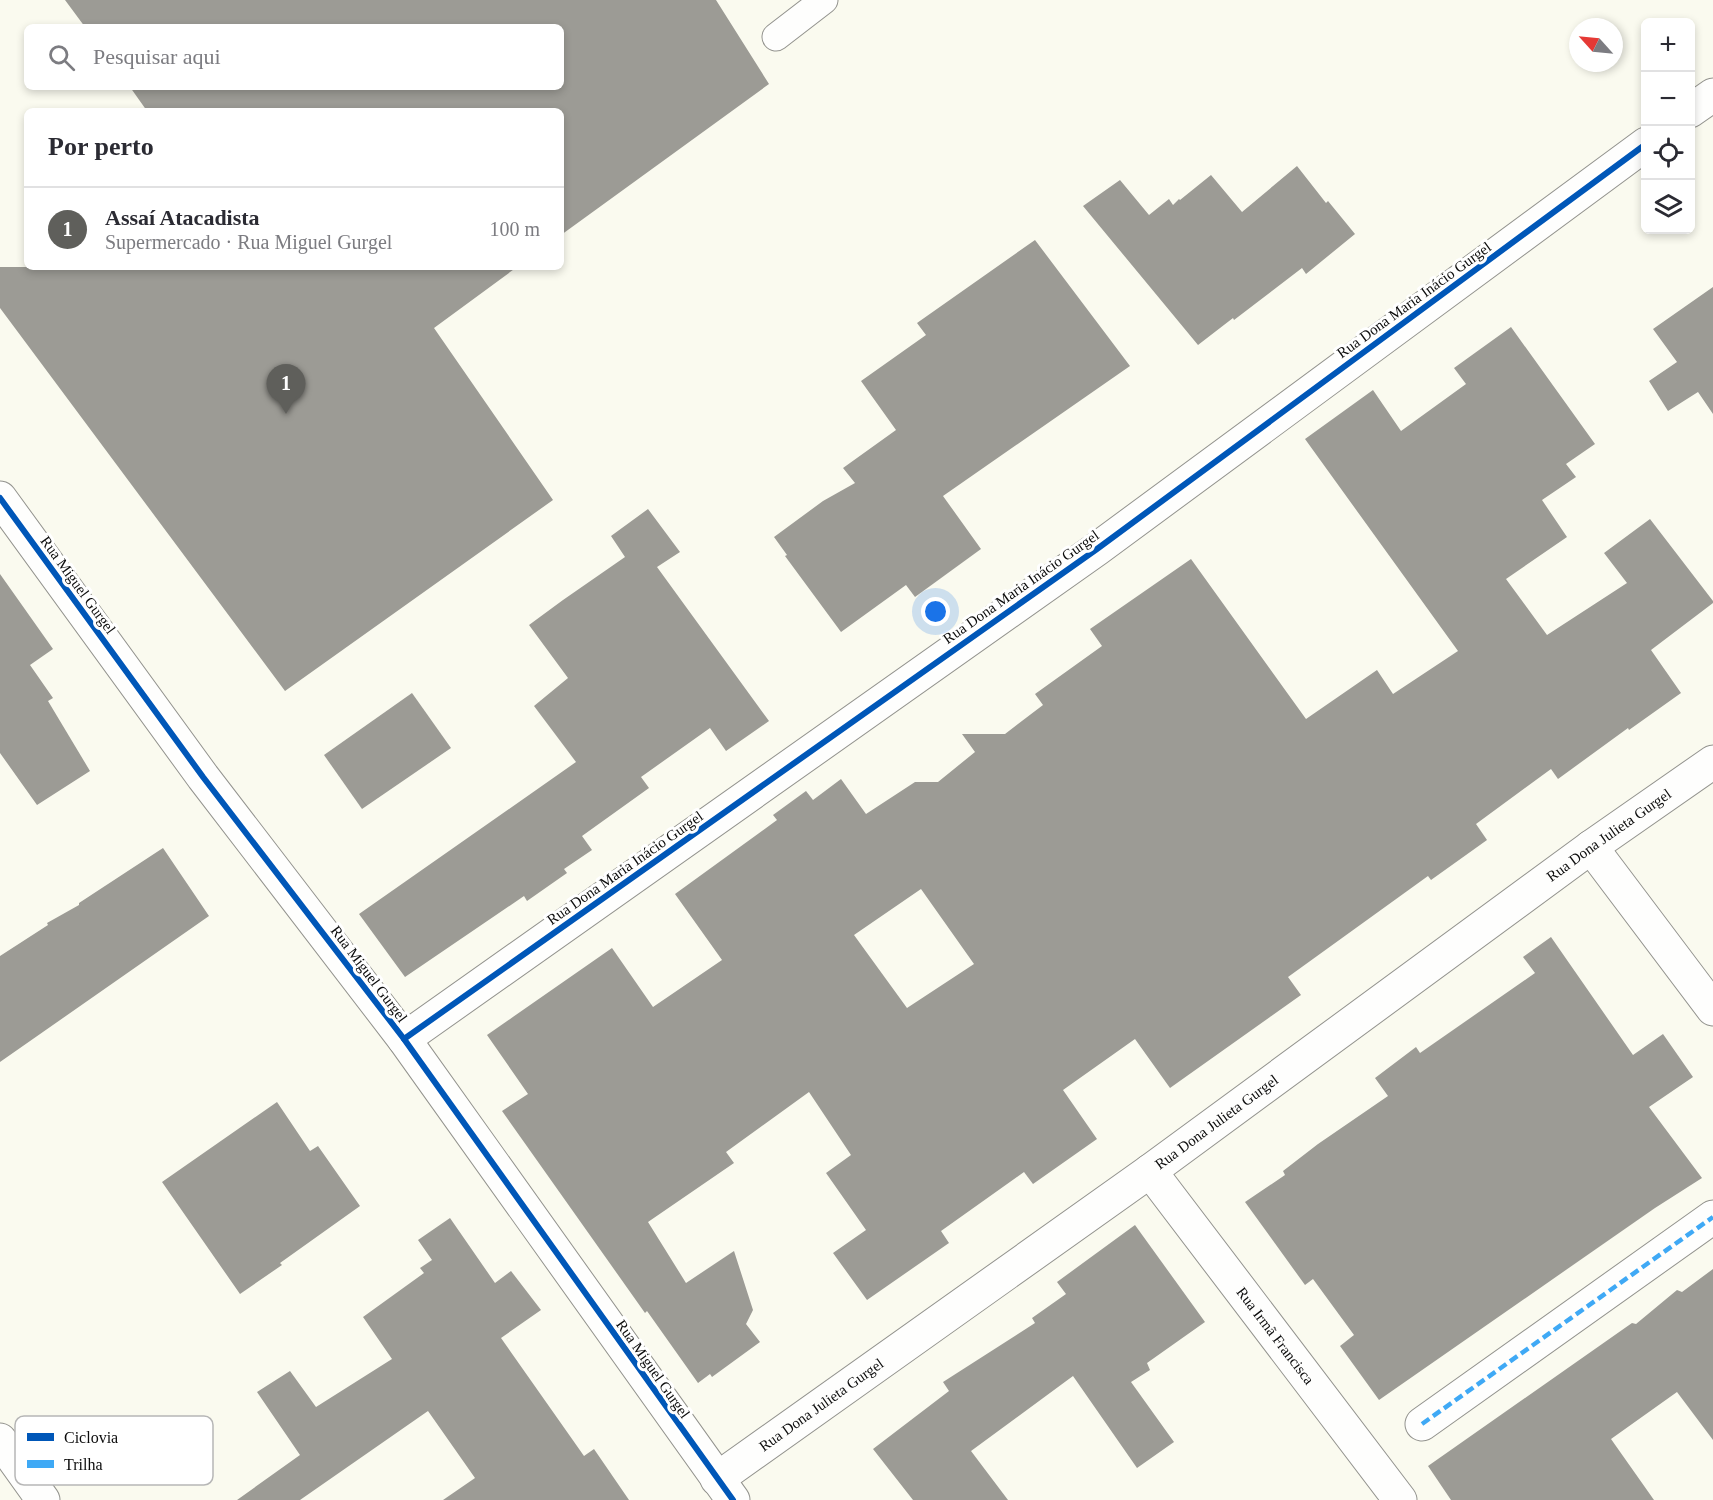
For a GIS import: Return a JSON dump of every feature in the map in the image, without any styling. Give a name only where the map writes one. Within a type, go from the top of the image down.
[{"type":"street","points":[[1695,108],[1713,95]]},
{"type":"street","name":"Rua Dona Maria Inácio Gurgel","points":[[404,1039],[1087,556],[1641,148]]},
{"type":"street","name":"Rua Miguel Gurgel","points":[[0,498],[10,532],[203,777],[404,1039],[725,1490]]},
{"type":"street","name":"Rua Dona Julieta Gurgel","points":[[725,1490],[1150,1171],[1591,847],[1713,762]]},
{"type":"street","points":[[1591,847],[1713,1009]]},
{"type":"street","name":"Rua Irmã Francisca","points":[[1150,1171],[1400,1500]]},
{"type":"street","points":[[1422,1424],[1713,1217]]},
{"type":"street","points":[[0,1440],[15,1461]]},
{"type":"street","points":[[32,1485],[43,1500]]},
{"type":"lane","points":[[776,37],[824,0]]},
{"type":"building","points":[[65,0],[716,0],[769,84],[564,233],[564,108],[145,108],[132,90],[564,90],[564,24],[83,24]]},
{"type":"building","points":[[1297,166],[1326,203],[1328,201],[1355,234],[1306,274],[1302,268],[1198,345],[1083,206],[1120,180],[1149,215],[1169,199],[1173,205],[1211,175],[1242,212]]},
{"type":"building","points":[[1035,240],[1130,366],[943,496],[981,549],[915,597],[906,585],[841,632],[785,556],[787,555],[774,537],[823,501],[855,483],[843,468],[896,430],[861,381],[926,335],[917,323]]},
{"type":"building","points":[[0,267],[24,267],[24,270],[513,270],[434,328],[553,500],[285,691],[0,308]]},
{"type":"building","points":[[1713,287],[1713,414],[1698,392],[1668,411],[1649,381],[1677,362],[1653,329]]},
{"type":"building","points":[[1511,327],[1595,444],[1566,464],[1576,477],[1542,500],[1567,537],[1506,579],[1547,635],[1627,583],[1604,553],[1650,519],[1713,601],[1651,650],[1681,693],[1558,779],[1551,769],[1476,824],[1487,840],[1431,880],[1428,876],[1288,977],[1301,995],[1170,1088],[1135,1039],[1063,1090],[1097,1139],[1033,1184],[1024,1172],[941,1231],[949,1243],[867,1300],[833,1253],[866,1230],[826,1173],[851,1155],[809,1092],[726,1152],[734,1163],[648,1222],[686,1283],[734,1251],[753,1310],[746,1324],[760,1342],[712,1377],[710,1374],[698,1383],[647,1311],[645,1313],[502,1111],[528,1094],[487,1035],[612,948],[653,1007],[722,960],[675,894],[777,820],[773,815],[806,791],[813,800],[841,779],[866,814],[915,782],[938,782],[975,752],[962,734],[1005,734],[1043,705],[1035,694],[1102,646],[1090,629],[1191,559],[1306,719],[1377,670],[1393,694],[1458,651],[1305,439],[1373,390],[1401,431],[1466,384],[1454,368]],"holes":[[[921,889],[974,964],[907,1008],[854,935]]]},
{"type":"building","points":[[648,509],[680,552],[657,567],[769,721],[726,751],[710,728],[641,777],[649,788],[582,836],[592,850],[564,869],[567,873],[527,901],[524,896],[405,977],[359,914],[576,762],[534,706],[568,678],[529,625],[625,557],[611,536]]},
{"type":"building","points":[[0,574],[53,649],[30,665],[53,698],[48,701],[90,771],[37,805],[0,753]]},
{"type":"building","points":[[412,693],[451,748],[362,809],[324,755]]},
{"type":"building","points":[[163,848],[209,916],[0,1062],[0,956]]},
{"type":"building","points":[[1551,937],[1633,1055],[1663,1034],[1693,1077],[1649,1107],[1702,1178],[1655,1208],[1379,1400],[1340,1346],[1354,1335],[1313,1279],[1305,1285],[1245,1202],[1285,1175],[1283,1171],[1318,1144],[1388,1096],[1375,1078],[1416,1047],[1420,1053],[1535,973],[1523,957]]},
{"type":"building","points":[[277,1102],[310,1151],[318,1146],[360,1206],[240,1294],[162,1182]]},
{"type":"building","points":[[450,1218],[495,1283],[511,1271],[541,1310],[501,1338],[584,1456],[594,1449],[629,1500],[443,1500],[475,1478],[428,1411],[300,1500],[237,1500],[300,1455],[257,1392],[290,1371],[316,1407],[392,1359],[363,1317],[424,1273],[420,1268],[432,1260],[418,1240]]},
{"type":"building","points":[[1135,1225],[1205,1322],[1147,1363],[1150,1370],[1131,1382],[1174,1442],[1137,1468],[1073,1376],[971,1451],[1008,1500],[913,1500],[873,1449],[949,1391],[943,1382],[1035,1323],[1032,1318],[1066,1294],[1057,1282]]},
{"type":"building","points":[[1713,1269],[1713,1440],[1677,1392],[1611,1439],[1654,1500],[1451,1500],[1428,1466],[1632,1323],[1636,1324],[1677,1290],[1682,1292]]},
{"type":"marked path","points":[[1422,1424],[1713,1217]]},
{"type":"cycle path","points":[[404,1039],[1097,549],[1641,148]]},
{"type":"cycle path","points":[[0,498],[203,777],[404,1039],[733,1500]]},
{"type":"place","name":"Assaí Atacadista","points":[[286,414]]}]
